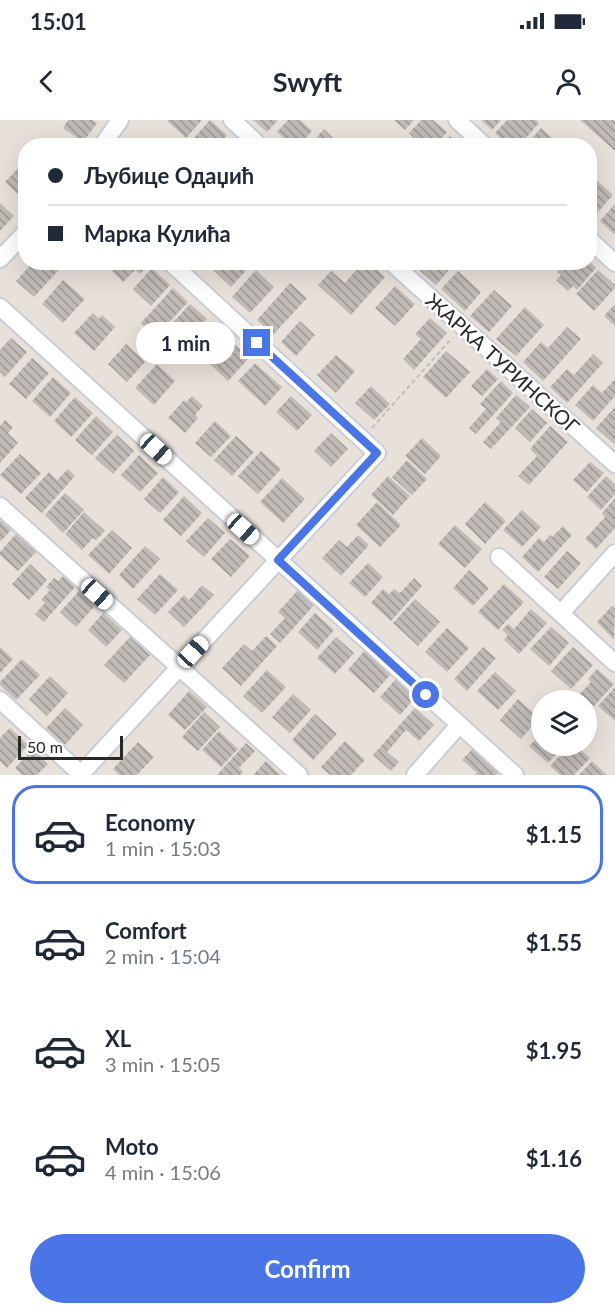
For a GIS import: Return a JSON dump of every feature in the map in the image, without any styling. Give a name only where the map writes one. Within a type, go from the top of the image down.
[{"type":"street","points":[[108,138],[120,120]]},
{"type":"street","points":[[232,120],[251,138]]},
{"type":"street","points":[[457,120],[476,138]]},
{"type":"street","points":[[0,259],[18,240]]},
{"type":"street","points":[[597,246],[615,263]]},
{"type":"street","points":[[0,700],[81,774],[377,453],[179,270]]},
{"type":"street","name":"ЖАРКА ТУРИНСКОГ","points":[[400,270],[615,464]]},
{"type":"street","points":[[0,307],[515,775]]},
{"type":"street","points":[[0,506],[298,775]]},
{"type":"street","points":[[561,613],[615,554]]},
{"type":"street","points":[[499,558],[615,663]]},
{"type":"street","points":[[415,775],[459,725]]},
{"type":"path","points":[[362,439],[462,327]]},
{"type":"building","points":[[68,120],[92,120],[97,123],[86,138],[77,138],[63,128]]},
{"type":"building","points":[[168,120],[202,120],[186,138]]},
{"type":"building","points":[[210,120],[227,135],[224,138],[194,138]]},
{"type":"building","points":[[253,120],[278,120],[267,132]]},
{"type":"building","points":[[288,120],[300,120],[312,131],[306,138],[284,138],[277,132]]},
{"type":"building","points":[[394,120],[414,120],[405,130]]},
{"type":"building","points":[[421,120],[433,120],[447,132],[442,138],[414,138],[409,133]]},
{"type":"building","points":[[481,120],[501,120],[492,130]]},
{"type":"building","points":[[507,120],[536,120],[539,123],[526,138],[500,138],[495,133]]},
{"type":"building","points":[[580,120],[613,120],[615,122],[615,151]]},
{"type":"building","points":[[541,128],[552,138],[532,138]]},
{"type":"building","points":[[324,129],[333,138],[316,138]]},
{"type":"building","points":[[18,168],[18,194],[5,182]]},
{"type":"building","points":[[597,181],[613,195],[597,213]]},
{"type":"building","points":[[0,203],[14,216],[0,231]]},
{"type":"building","points":[[615,204],[615,235],[600,221]]},
{"type":"building","points":[[26,270],[59,270],[34,297],[16,281]]},
{"type":"building","points":[[111,270],[135,270],[123,282]]},
{"type":"building","points":[[150,270],[154,270],[170,285],[151,306],[133,289]]},
{"type":"building","points":[[213,270],[246,270],[231,287]]},
{"type":"building","points":[[256,270],[274,287],[250,313],[232,297]]},
{"type":"building","points":[[356,270],[378,270],[385,277],[351,315],[318,285],[331,271],[345,283]]},
{"type":"building","points":[[419,270],[449,270],[436,285]]},
{"type":"building","points":[[559,270],[594,270],[577,290],[573,286],[568,291],[556,280],[561,275],[557,272]]},
{"type":"building","points":[[598,270],[615,285],[615,288],[594,311],[576,294]]},
{"type":"building","points":[[458,271],[481,292],[465,311],[441,289]]},
{"type":"building","points":[[63,280],[85,299],[63,323],[42,304]]},
{"type":"building","points":[[290,283],[307,298],[273,335],[257,320]]},
{"type":"building","points":[[395,286],[415,304],[395,326],[375,308]]},
{"type":"building","points":[[173,288],[188,302],[155,337],[141,323]]},
{"type":"building","points":[[494,290],[512,306],[489,332],[470,316]]},
{"type":"building","points":[[190,304],[207,319],[186,342],[169,327]]},
{"type":"building","points":[[615,304],[615,326],[604,316]]},
{"type":"building","points":[[525,307],[544,325],[516,356],[496,339]]},
{"type":"building","points":[[93,313],[99,319],[102,315],[115,327],[94,351],[74,333]]},
{"type":"building","points":[[430,318],[447,333],[414,370],[403,359],[421,339],[415,334]]},
{"type":"building","points":[[209,321],[227,338],[211,356],[192,339]]},
{"type":"building","points":[[300,321],[315,335],[296,356],[281,342]]},
{"type":"building","points":[[567,327],[581,339],[543,381],[523,362],[541,342],[548,348]]},
{"type":"building","points":[[11,338],[27,352],[5,377],[0,372],[0,350]]},
{"type":"building","points":[[231,341],[249,358],[228,381],[210,364]]},
{"type":"building","points":[[126,344],[145,362],[127,382],[108,364]]},
{"type":"building","points":[[446,351],[470,372],[446,398],[423,377]]},
{"type":"building","points":[[593,354],[603,363],[567,403],[550,387],[567,369],[574,375]]},
{"type":"building","points":[[336,355],[355,371],[336,393],[317,375]]},
{"type":"building","points":[[32,358],[49,373],[26,399],[9,384]]},
{"type":"building","points":[[255,363],[282,387],[265,406],[238,381]]},
{"type":"building","points":[[157,364],[175,381],[154,405],[135,388]]},
{"type":"building","points":[[487,369],[498,379],[482,396],[471,386]]},
{"type":"building","points":[[53,377],[71,393],[50,417],[32,401]]},
{"type":"building","points":[[615,379],[615,396],[593,421],[575,405],[593,385],[602,393]]},
{"type":"building","points":[[501,381],[513,393],[476,434],[469,428],[486,409],[480,404]]},
{"type":"building","points":[[371,386],[390,404],[374,420],[355,403]]},
{"type":"building","points":[[516,395],[530,407],[491,449],[483,442],[501,422],[496,418]]},
{"type":"building","points":[[192,396],[203,406],[195,415],[198,418],[185,433],[168,418],[184,400],[186,402]]},
{"type":"building","points":[[291,396],[312,415],[297,431],[276,412]]},
{"type":"building","points":[[75,397],[93,413],[71,437],[54,421]]},
{"type":"building","points":[[615,407],[615,443],[614,444],[596,428]]},
{"type":"building","points":[[532,409],[547,423],[530,442],[515,428]]},
{"type":"building","points":[[96,416],[113,432],[92,455],[75,440]]},
{"type":"building","points":[[5,420],[13,427],[8,433],[18,443],[0,463],[0,426]]},
{"type":"building","points":[[215,421],[231,436],[211,457],[195,443]]},
{"type":"building","points":[[550,426],[568,442],[529,485],[518,476],[537,456],[530,449]]},
{"type":"building","points":[[331,433],[348,449],[331,467],[314,451]]},
{"type":"building","points":[[117,435],[134,451],[113,474],[95,458]]},
{"type":"building","points":[[236,436],[254,452],[232,476],[214,460]]},
{"type":"building","points":[[422,438],[441,456],[425,474],[405,456]]},
{"type":"building","points":[[261,451],[281,469],[258,494],[238,476]]},
{"type":"building","points":[[20,454],[41,473],[21,494],[0,475]]},
{"type":"building","points":[[139,455],[158,473],[140,492],[121,475]]},
{"type":"building","points":[[407,460],[427,479],[412,495],[392,477]]},
{"type":"building","points":[[590,462],[604,473],[587,492],[573,480]]},
{"type":"building","points":[[68,469],[75,476],[42,513],[25,498],[49,472],[57,480]]},
{"type":"building","points":[[388,476],[410,496],[393,515],[371,495]]},
{"type":"building","points":[[606,476],[615,484],[615,494],[601,510],[587,497]]},
{"type":"building","points":[[163,477],[179,492],[160,513],[144,499]]},
{"type":"building","points":[[282,478],[305,499],[283,523],[260,502]]},
{"type":"building","points":[[65,493],[84,510],[63,533],[45,515]]},
{"type":"building","points":[[184,496],[202,513],[181,536],[163,520]]},
{"type":"building","points":[[615,498],[615,528],[596,549],[585,539],[605,517],[602,513]]},
{"type":"building","points":[[377,502],[401,525],[380,547],[356,525]]},
{"type":"building","points":[[485,502],[506,521],[485,544],[465,524]]},
{"type":"building","points":[[522,510],[541,527],[522,547],[503,530]]},
{"type":"building","points":[[84,512],[105,531],[96,540],[93,538],[82,550],[65,534]]},
{"type":"building","points":[[208,518],[225,533],[204,557],[186,541]]},
{"type":"building","points":[[0,520],[11,530],[0,542]]},
{"type":"building","points":[[455,525],[482,549],[465,568],[438,544]]},
{"type":"building","points":[[563,526],[572,535],[538,572],[522,557],[539,538],[544,542]]},
{"type":"building","points":[[112,530],[132,548],[109,574],[88,555]]},
{"type":"building","points":[[16,534],[36,552],[18,571],[0,555],[0,552]]},
{"type":"building","points":[[358,535],[369,545],[341,576],[322,558],[339,540],[347,547]]},
{"type":"building","points":[[230,539],[250,556],[231,577],[211,559]]},
{"type":"building","points":[[145,546],[160,559],[133,589],[119,575]]},
{"type":"building","points":[[567,551],[581,563],[558,589],[544,577]]},
{"type":"building","points":[[368,563],[383,577],[365,597],[349,583]]},
{"type":"building","points":[[30,564],[47,580],[29,600],[12,584]]},
{"type":"building","points":[[469,570],[489,588],[473,606],[453,588]]},
{"type":"building","points":[[160,574],[178,590],[155,615],[137,599]]},
{"type":"building","points":[[63,576],[75,587],[44,622],[35,614],[45,603],[41,600],[50,590],[46,587],[54,578],[58,581]]},
{"type":"building","points":[[414,578],[422,586],[391,621],[371,603],[383,589],[389,594],[394,589],[400,593]]},
{"type":"building","points":[[504,584],[524,602],[498,630],[478,612]]},
{"type":"building","points":[[202,585],[214,595],[184,627],[168,612],[184,595],[189,600]]},
{"type":"building","points":[[298,590],[315,604],[280,643],[270,634],[285,618],[278,612]]},
{"type":"building","points":[[79,591],[95,606],[76,627],[60,612]]},
{"type":"building","points":[[415,599],[440,622],[418,646],[393,623]]},
{"type":"building","points":[[612,606],[615,609],[614,640],[597,622]]},
{"type":"building","points":[[531,609],[547,623],[519,654],[504,640],[508,635],[502,630],[508,624],[514,629]]},
{"type":"building","points":[[103,613],[122,630],[106,647],[88,630]]},
{"type":"building","points":[[315,613],[334,630],[317,650],[298,632]]},
{"type":"building","points":[[551,627],[569,643],[549,666],[530,649]]},
{"type":"building","points":[[447,628],[469,648],[447,672],[425,652]]},
{"type":"building","points":[[266,636],[277,646],[241,686],[222,668],[244,644],[252,651]]},
{"type":"building","points":[[130,637],[150,655],[124,683],[104,665]]},
{"type":"building","points":[[336,637],[354,653],[335,674],[317,658]]},
{"type":"building","points":[[0,647],[13,659],[0,673]]},
{"type":"building","points":[[483,647],[496,658],[467,691],[454,679]]},
{"type":"building","points":[[573,647],[593,665],[571,689],[551,671]]},
{"type":"building","points":[[365,650],[391,674],[374,693],[348,670]]},
{"type":"building","points":[[22,659],[40,675],[16,700],[0,685],[0,682]]},
{"type":"building","points":[[597,669],[614,684],[597,703],[597,690],[584,690],[591,682],[588,679]]},
{"type":"building","points":[[267,670],[286,687],[262,713],[243,696]]},
{"type":"building","points":[[495,672],[516,691],[498,710],[477,691]]},
{"type":"building","points":[[50,676],[68,693],[47,716],[29,699]]},
{"type":"building","points":[[396,679],[416,697],[400,715],[380,697]]},
{"type":"building","points":[[615,687],[615,721],[598,706]]},
{"type":"building","points":[[189,691],[207,707],[185,730],[168,715]]},
{"type":"building","points":[[293,694],[311,710],[290,733],[272,717]]},
{"type":"building","points":[[518,699],[531,711],[531,727],[521,739],[500,720]]},
{"type":"building","points":[[65,708],[83,725],[65,745],[46,728]]},
{"type":"building","points":[[415,708],[434,725],[419,741],[406,730],[387,752],[399,762],[391,771],[373,755]]},
{"type":"building","points":[[204,712],[220,727],[198,751],[182,737]]},
{"type":"building","points":[[315,714],[337,734],[313,760],[292,740]]},
{"type":"building","points":[[10,728],[28,745],[7,768],[0,761],[0,738]]},
{"type":"building","points":[[219,731],[238,749],[221,767],[202,750]]},
{"type":"building","points":[[345,741],[365,760],[351,775],[330,775],[321,767]]},
{"type":"building","points":[[138,742],[154,757],[137,775],[119,775],[113,769]]},
{"type":"building","points":[[246,743],[255,751],[239,768],[243,772],[240,775],[217,775]]},
{"type":"building","points":[[473,748],[499,772],[496,775],[475,775],[477,773],[462,760]]},
{"type":"building","points":[[33,749],[48,764],[37,775],[22,775],[15,768]]},
{"type":"building","points":[[540,756],[555,756],[548,763]]},
{"type":"building","points":[[560,756],[588,756],[590,758],[574,775],[560,775],[550,766]]},
{"type":"building","points":[[266,761],[281,775],[253,775]]},
{"type":"building","points":[[592,761],[607,775],[579,775]]},
{"type":"route","points":[[257,343],[377,453],[278,560],[426,695]]}]
